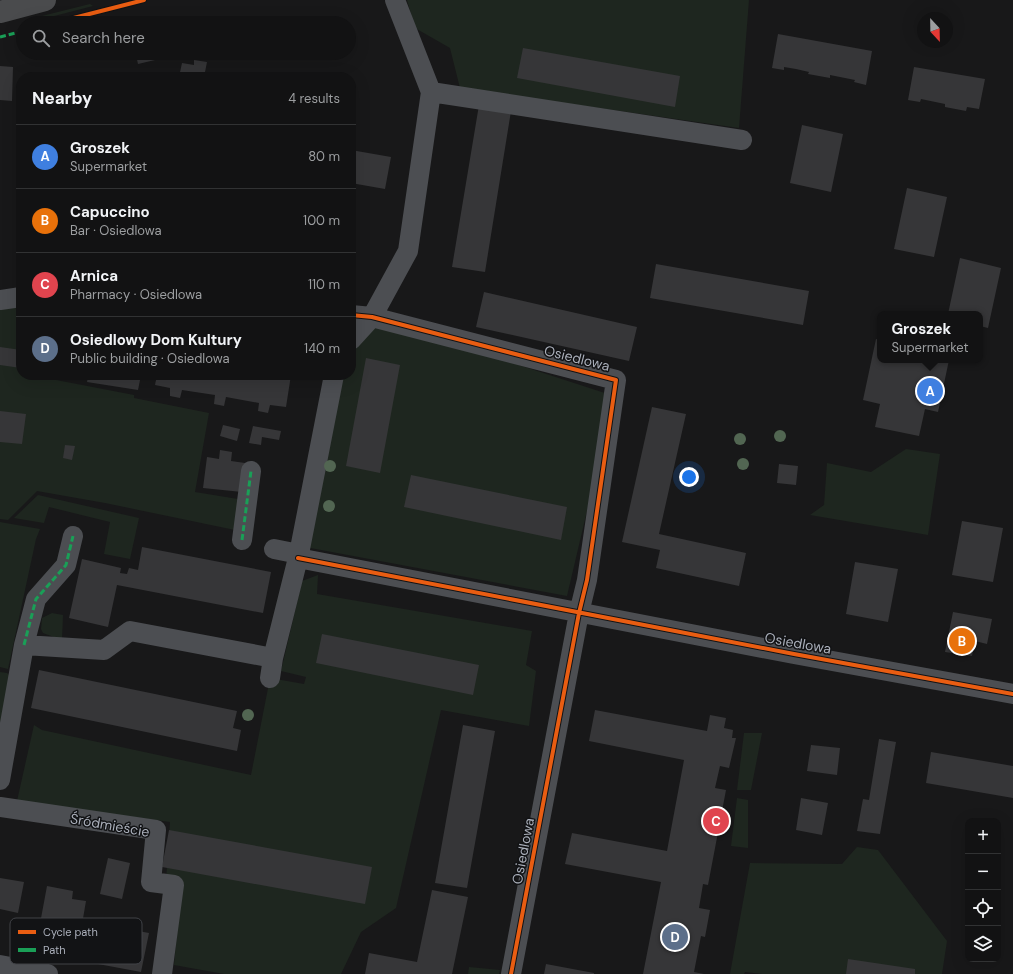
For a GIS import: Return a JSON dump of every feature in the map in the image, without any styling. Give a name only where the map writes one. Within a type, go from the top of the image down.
[{"type":"main road","points":[[0,12],[45,0]]},
{"type":"street","points":[[356,335],[372,317],[408,251],[431,92],[395,0]]},
{"type":"street","points":[[431,92],[742,140]]},
{"type":"street","points":[[0,300],[16,298]]},
{"type":"street","points":[[356,315],[372,317]]},
{"type":"street","name":"Osiedlowa","points":[[372,317],[616,380],[587,580],[579,613],[511,974]]},
{"type":"street","points":[[270,678],[299,556],[333,380]]},
{"type":"street","points":[[242,540],[251,471]]},
{"type":"street","points":[[0,780],[24,645],[36,599],[66,565],[73,536]]},
{"type":"street","name":"Osiedlowa","points":[[274,549],[299,556],[579,613],[1013,694]]},
{"type":"street","points":[[24,645],[104,650],[130,631],[274,658]]},
{"type":"street","name":"Śródmieście","points":[[0,808],[156,830],[151,882],[174,885],[162,974]]},
{"type":"street","points":[[0,965],[48,974]]},
{"type":"shaded area","points":[[407,0],[749,0],[739,128],[460,88],[450,48],[415,28]]},
{"type":"shaded area","points":[[90,4],[93,6],[54,16],[42,16]]},
{"type":"shaded area","points":[[0,308],[16,308],[16,380],[56,380],[134,395],[134,398],[209,413],[195,492],[238,499],[235,530],[105,503],[37,491],[8,520],[0,519]]},
{"type":"shaded area","points":[[372,317],[614,396],[567,596],[305,547],[333,380],[356,380],[356,335]]},
{"type":"shaded area","points":[[906,449],[940,454],[928,535],[810,515],[824,505],[827,463],[871,472]]},
{"type":"shaded area","points":[[38,495],[139,518],[130,559],[104,554],[110,522],[49,507],[44,523],[14,518]]},
{"type":"shaded area","points":[[0,522],[40,529],[36,539],[8,669],[0,667]]},
{"type":"shaded area","points":[[318,575],[317,594],[532,631],[526,665],[536,671],[529,726],[441,710],[396,908],[361,932],[341,974],[224,974],[174,965],[180,901],[166,881],[170,822],[17,801],[34,725],[42,730],[251,775],[270,678],[304,684],[306,677],[281,671],[302,581]]},
{"type":"shaded area","points":[[52,613],[63,615],[62,640],[43,633],[41,629],[42,618]]},
{"type":"shaded area","points":[[0,672],[7,673],[10,676],[0,731]]},
{"type":"shaded area","points":[[744,733],[762,733],[751,790],[737,790]]},
{"type":"shaded area","points":[[737,798],[748,800],[748,848],[731,846]]},
{"type":"shaded area","points":[[857,847],[878,850],[947,941],[942,974],[762,974],[745,972],[744,974],[730,974],[750,863],[842,864]]},
{"type":"shaded area","points":[[469,967],[500,970],[499,974],[468,974]]},
{"type":"building","points":[[778,34],[872,51],[866,85],[854,82],[855,80],[830,75],[830,78],[808,74],[809,72],[796,69],[784,67],[784,70],[772,68]]},
{"type":"building","points":[[523,48],[680,76],[675,107],[517,78]]},
{"type":"building","points":[[137,60],[155,60],[138,64]]},
{"type":"building","points":[[194,60],[207,62],[205,72],[180,72],[182,63],[194,65]]},
{"type":"building","points":[[0,66],[13,67],[12,101],[0,100]]},
{"type":"building","points":[[914,67],[985,79],[979,109],[967,107],[966,111],[945,107],[945,104],[921,99],[920,102],[908,100]]},
{"type":"building","points":[[479,105],[511,111],[485,272],[452,267]]},
{"type":"building","points":[[802,125],[843,134],[831,192],[790,183]]},
{"type":"building","points":[[356,151],[391,157],[385,189],[356,184]]},
{"type":"building","points":[[907,188],[947,197],[934,257],[894,249]]},
{"type":"building","points":[[960,258],[1001,268],[988,328],[983,327],[983,311],[949,311]]},
{"type":"building","points":[[656,264],[809,291],[803,325],[650,298]]},
{"type":"building","points":[[484,292],[637,327],[629,361],[476,327]]},
{"type":"building","points":[[876,339],[877,363],[948,363],[938,412],[925,409],[919,436],[875,427],[880,404],[863,400]]},
{"type":"building","points":[[0,347],[16,349],[16,367],[0,365]]},
{"type":"building","points":[[366,358],[400,365],[380,473],[346,466]]},
{"type":"building","points":[[87,380],[140,380],[138,390],[87,382]]},
{"type":"building","points":[[156,380],[290,380],[286,407],[270,405],[268,413],[258,411],[259,403],[226,397],[224,406],[214,404],[215,395],[182,390],[180,398],[170,396],[170,388],[155,385]]},
{"type":"building","points":[[652,407],[686,414],[659,534],[746,553],[739,586],[656,568],[660,550],[622,542]]},
{"type":"building","points":[[0,411],[26,414],[22,444],[0,442]]},
{"type":"building","points":[[223,425],[240,429],[237,441],[220,436]]},
{"type":"building","points":[[253,426],[281,431],[279,440],[262,437],[261,445],[249,443]]},
{"type":"building","points":[[65,445],[75,446],[72,460],[63,458]]},
{"type":"building","points":[[220,450],[232,452],[231,461],[245,463],[242,492],[203,488],[207,457],[219,459]]},
{"type":"building","points":[[779,464],[798,466],[796,485],[777,483]]},
{"type":"building","points":[[411,475],[567,507],[561,540],[404,507]]},
{"type":"building","points":[[962,521],[1003,528],[993,582],[952,575]]},
{"type":"building","points":[[142,547],[271,572],[263,613],[117,585],[108,627],[69,618],[82,559],[121,568],[120,573],[127,574],[129,568],[138,570]]},
{"type":"building","points":[[855,562],[898,569],[888,622],[846,614]]},
{"type":"building","points":[[953,612],[992,619],[987,644],[975,641],[972,656],[945,652]]},
{"type":"building","points":[[322,634],[479,665],[473,695],[316,663]]},
{"type":"building","points":[[39,670],[237,711],[233,728],[241,730],[237,751],[31,708]]},
{"type":"building","points":[[595,710],[707,731],[710,715],[726,718],[724,728],[733,730],[732,738],[736,738],[729,768],[720,766],[715,788],[726,790],[708,885],[703,884],[699,908],[710,910],[705,937],[701,936],[694,972],[704,974],[643,974],[661,882],[565,864],[572,833],[667,851],[684,760],[589,741]]},
{"type":"building","points":[[463,725],[495,731],[467,888],[435,883]]},
{"type":"building","points":[[879,739],[896,742],[880,834],[857,831],[863,799],[869,800]]},
{"type":"building","points":[[811,745],[840,748],[837,775],[807,771]]},
{"type":"building","points":[[931,752],[1013,766],[1013,798],[926,783]]},
{"type":"building","points":[[801,798],[828,803],[822,835],[796,830]]},
{"type":"building","points":[[169,830],[372,867],[365,904],[162,867]]},
{"type":"building","points":[[108,858],[130,863],[122,899],[100,894]]},
{"type":"building","points":[[0,878],[24,882],[18,913],[0,909]]},
{"type":"building","points":[[47,886],[73,891],[72,899],[86,901],[83,918],[41,918]]},
{"type":"building","points":[[432,890],[468,897],[452,974],[365,974],[369,953],[417,962]]},
{"type":"building","points":[[142,932],[149,933],[141,972],[98,964],[142,964]]},
{"type":"building","points":[[848,959],[915,969],[915,974],[846,974]]},
{"type":"building","points":[[546,964],[594,973],[594,974],[544,974]]},
{"type":"marked path","points":[[0,37],[16,33]]},
{"type":"marked path","points":[[242,540],[251,471]]},
{"type":"marked path","points":[[24,645],[36,599],[66,565],[73,536]]},
{"type":"cycle path","points":[[81,16],[144,0]]},
{"type":"cycle path","points":[[356,315],[372,317],[616,380],[587,580],[579,613],[511,974]]},
{"type":"cycle path","points":[[298,558],[794,654],[1013,694]]},
{"type":"place","name":"Groszek","points":[[930,391]]},
{"type":"place","name":"Capuccino","points":[[962,641]]},
{"type":"place","name":"Arnica","points":[[716,821]]},
{"type":"place","name":"Osiedlowy Dom Kultury","points":[[675,937]]}]
